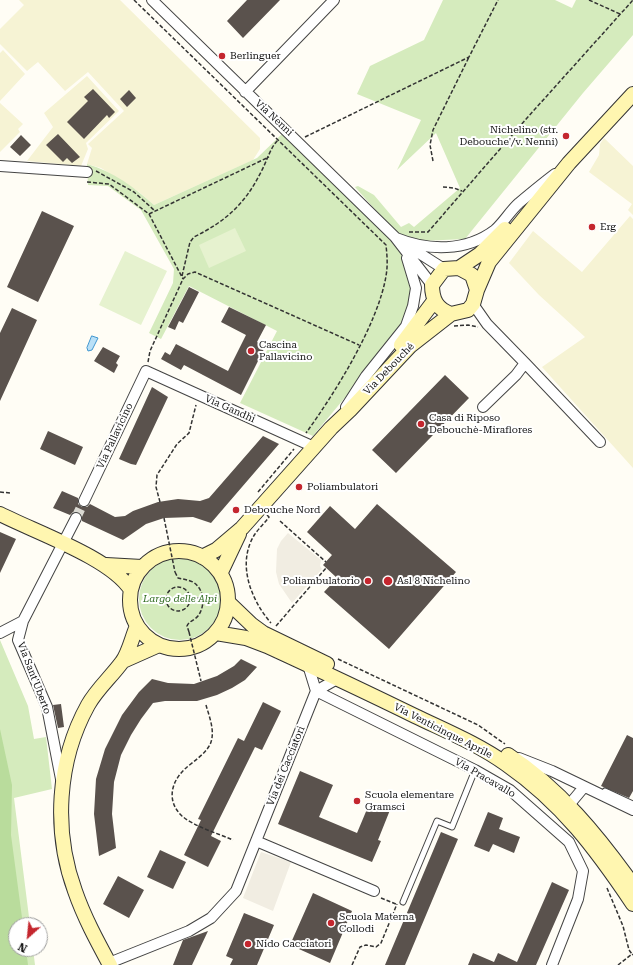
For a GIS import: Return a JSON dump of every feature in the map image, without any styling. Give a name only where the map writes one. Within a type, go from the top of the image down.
[{"type":"main road","points":[[566,165],[489,262],[478,290],[459,314],[439,307],[434,301],[432,285],[444,269],[459,268],[480,254],[498,237],[522,208],[566,165],[633,94]]},
{"type":"main road","points":[[459,268],[472,275],[478,290]]},
{"type":"main road","name":"Via Debouché","points":[[331,428],[346,407],[407,339],[434,301]]},
{"type":"main road","name":"Via Debouché","points":[[202,557],[216,550],[242,528],[314,446],[410,346],[459,314]]},
{"type":"main road","points":[[0,514],[106,565],[121,577],[131,590]]},
{"type":"main road","name":"Via Debouché","points":[[221,572],[242,528]]},
{"type":"main road","points":[[172,551],[187,551],[202,557],[216,566],[221,572],[228,590],[229,603],[226,618],[216,633],[206,642],[191,648],[174,650],[159,645],[146,637],[137,626],[131,611],[131,590],[134,579],[142,567],[156,556],[172,551]]},
{"type":"main road","points":[[106,565],[142,567]]},
{"type":"main road","name":"Via Venticinque Aprile","points":[[229,603],[252,625],[263,633],[476,735],[509,755],[542,780],[569,805],[592,830],[633,885]]},
{"type":"main road","name":"Via dei Cacciatori","points":[[117,963],[90,928],[74,889],[64,847],[62,782],[66,760],[73,736],[96,692],[123,661],[137,626]]},
{"type":"main road","name":"Via Venticinque Aprile","points":[[216,633],[246,638],[308,665],[453,733],[506,764],[546,796],[565,815],[592,845],[633,904]]},
{"type":"main road","name":"Via dei Cacciatori","points":[[123,661],[159,645]]},
{"type":"street","name":"Via Nenni","points":[[152,0],[395,237],[432,285]]},
{"type":"street","points":[[246,92],[334,0]]},
{"type":"street","name":"Via Nenni","points":[[395,237],[413,245],[438,248],[458,246],[480,238],[494,230],[518,204],[566,165]]},
{"type":"street","points":[[0,166],[86,177]]},
{"type":"street","name":"Via Nenni","points":[[395,237],[444,269]]},
{"type":"street","name":"Via Nenni","points":[[346,407],[366,376],[406,326],[413,306],[416,288],[410,263],[395,237]]},
{"type":"street","points":[[459,314],[484,325],[525,362],[600,442]]},
{"type":"street","points":[[483,407],[516,375],[525,362]]},
{"type":"street","name":"Via Gandhi","points":[[146,371],[314,446]]},
{"type":"street","name":"Via Pallavicino","points":[[84,501],[146,371]]},
{"type":"street","points":[[62,544],[76,518]]},
{"type":"street","name":"Via Sant'Uberto","points":[[62,544],[23,622],[18,640],[47,708],[62,782]]},
{"type":"street","points":[[0,632],[23,622]]},
{"type":"street","points":[[308,665],[316,691],[338,679]]},
{"type":"street","name":"Via Pracavallo","points":[[316,691],[475,770],[510,790],[569,842],[583,871],[578,899],[552,965]]},
{"type":"street","name":"Via dei Cacciatori","points":[[117,963],[189,931],[210,918],[236,891],[316,691]]},
{"type":"street","name":"Via Venticinque Aprile","points":[[509,755],[552,771],[633,810]]},
{"type":"street","points":[[569,805],[588,789]]},
{"type":"street","points":[[256,841],[374,891]]},
{"type":"lane","points":[[403,902],[437,821],[452,827],[475,770]]},
{"type":"lane","points":[[588,789],[594,786],[633,804]]},
{"type":"path","points":[[134,0],[386,245],[388,264],[386,277],[376,308],[359,345],[330,396],[300,441],[255,495]]},
{"type":"path","points":[[433,161],[430,145],[433,130],[498,0]]},
{"type":"path","points":[[589,0],[620,14]]},
{"type":"path","points":[[386,245],[395,237],[404,232],[428,232],[633,0]]},
{"type":"path","points":[[287,148],[299,142],[308,134],[469,56]]},
{"type":"path","points":[[182,276],[190,242],[194,237],[226,219],[234,211],[248,194],[269,157],[271,147],[278,140]]},
{"type":"path","points":[[149,214],[269,157]]},
{"type":"path","points":[[155,211],[134,192],[106,175],[92,169],[86,177],[109,184],[149,214],[183,279]]},
{"type":"path","points":[[443,187],[454,188],[463,192]]},
{"type":"path","points":[[146,371],[150,351],[183,279],[188,274],[196,272],[359,345]]},
{"type":"path","points":[[459,314],[468,325],[484,325]]},
{"type":"path","points":[[160,502],[156,487],[157,475],[177,444],[189,433],[192,427],[194,411],[200,396]]},
{"type":"path","points":[[0,492],[10,493]]},
{"type":"path","points":[[269,517],[255,534],[249,546],[246,560],[247,577],[258,605],[275,628],[326,568]]},
{"type":"path","points":[[164,518],[175,572],[178,578],[190,581],[198,586],[203,598],[202,607],[198,616],[187,626],[200,681]]},
{"type":"path","points":[[280,521],[326,562]]},
{"type":"path","points":[[177,588],[188,592],[190,598],[189,604],[185,609],[179,611],[173,610],[168,606],[166,601],[167,594],[171,590],[177,588]]},
{"type":"path","points":[[190,598],[203,598]]},
{"type":"path","points":[[206,705],[212,729],[211,742],[206,750],[176,777],[172,788],[172,799],[182,816],[233,840]]},
{"type":"path","points":[[352,965],[360,947],[366,945],[376,947],[381,943],[396,904],[403,902]]},
{"type":"path","points":[[618,965],[632,954],[633,955]]},
{"type":"shaded area","points":[[19,0],[120,0],[260,138],[260,149],[253,160],[154,205],[139,192],[101,168],[87,164],[92,148],[88,144],[124,111],[88,72],[65,91],[38,62],[27,71],[0,44],[0,29],[24,5]]},
{"type":"shaded area","points":[[3,50],[25,74],[0,101],[0,53]]},
{"type":"shaded area","points":[[87,76],[119,111],[86,143],[88,149],[81,166],[27,161],[53,127],[44,113]]},
{"type":"shaded area","points":[[0,103],[23,124],[18,129],[20,132],[0,152]]},
{"type":"shaded area","points":[[604,138],[633,166],[633,215],[628,210],[632,204],[589,172],[599,155],[600,144]]},
{"type":"shaded area","points":[[630,216],[633,219],[633,468],[542,367],[585,337],[539,295],[509,263],[533,231],[582,272]]},
{"type":"shaded area","points":[[288,533],[321,560],[320,566],[322,569],[292,603],[279,584],[276,572],[277,549],[281,541]]},
{"type":"shaded area","points":[[261,852],[291,862],[273,911],[243,898]]},
{"type":"green space","points":[[443,0],[555,0],[572,8],[576,0],[633,0],[633,35],[583,93],[465,239],[421,241],[395,232],[355,187],[358,186],[374,195],[401,227],[409,223],[414,227],[460,188],[436,133],[397,170],[421,120],[357,94],[370,66],[424,40]]},
{"type":"green space","points":[[283,133],[392,240],[404,260],[410,278],[411,294],[408,310],[402,325],[380,355],[313,436],[240,403],[277,331],[189,286],[161,339],[149,333],[173,283],[174,269],[141,210],[108,186],[88,185],[87,164],[115,176],[139,192],[154,205],[257,158]]},
{"type":"green space","points":[[235,228],[246,251],[209,268],[199,245]]},
{"type":"green space","points":[[125,251],[167,271],[141,325],[99,305]]},
{"type":"green space","name":"Largo delle Alpi","points":[[180,558],[196,561],[209,570],[218,583],[221,599],[218,615],[209,628],[196,637],[180,640],[164,637],[151,628],[142,615],[139,599],[142,583],[151,570],[164,561]]},
{"type":"green space","points":[[0,640],[28,706],[34,739],[46,737],[52,789],[14,798],[29,917],[8,917],[8,957],[34,957],[35,965],[0,965]]},
{"type":"green space","points":[[0,729],[12,785],[11,835],[22,917],[8,917],[8,957],[27,957],[28,965],[0,965]]},
{"type":"water","points":[[92,336],[98,338],[92,350],[88,351],[87,348]]},
{"type":"building","points":[[247,0],[280,0],[243,38],[227,21]]},
{"type":"building","points":[[93,89],[115,112],[109,118],[107,115],[84,139],[67,122],[88,101],[84,97]]},
{"type":"building","points":[[129,90],[136,98],[127,107],[120,99]]},
{"type":"building","points":[[58,134],[80,157],[72,163],[67,158],[63,162],[46,145]]},
{"type":"building","points":[[21,135],[31,145],[20,156],[10,147]]},
{"type":"building","points":[[42,211],[74,226],[38,302],[7,287]]},
{"type":"building","points":[[189,287],[199,292],[183,323],[179,321],[175,330],[168,327]]},
{"type":"building","name":"Cascina Pallavicino","points":[[229,307],[266,325],[257,342],[265,347],[241,395],[184,365],[181,370],[161,359],[165,352],[170,355],[176,344],[228,371],[246,335],[221,322]]},
{"type":"building","points":[[12,308],[37,320],[0,401],[0,333]]},
{"type":"building","points":[[103,347],[120,356],[116,363],[118,365],[114,373],[94,361]]},
{"type":"building","name":"Casa di Riposo Debouchè-Miraflores","points":[[445,375],[469,398],[396,473],[372,450]]},
{"type":"building","points":[[152,387],[168,397],[136,465],[131,464],[119,459]]},
{"type":"building","points":[[48,431],[83,447],[75,465],[40,449]]},
{"type":"building","points":[[263,436],[279,444],[211,523],[193,517],[164,518],[146,524],[123,540],[82,521],[82,515],[79,512],[73,512],[70,515],[53,508],[62,491],[78,498],[78,504],[82,507],[87,507],[90,504],[115,517],[125,516],[133,511],[158,502],[178,499],[200,501],[209,498]]},
{"type":"building","name":"Poliambulatorio","points":[[377,504],[456,572],[389,649],[324,592],[337,578],[323,565],[332,555],[307,532],[330,506],[355,529]]},
{"type":"building","points":[[0,532],[16,539],[0,573]]},
{"type":"building","points":[[241,659],[257,667],[245,680],[232,688],[217,695],[197,701],[165,701],[153,703],[141,719],[121,755],[114,782],[112,814],[116,848],[99,856],[94,814],[96,779],[105,749],[122,715],[139,692],[152,679],[168,683],[194,684],[217,676],[234,666]]},
{"type":"building","points":[[263,702],[281,711],[262,750],[255,747],[211,836],[221,841],[208,867],[184,855],[201,820],[198,819],[238,738],[244,741]]},
{"type":"building","points":[[61,704],[64,727],[58,728],[53,705]]},
{"type":"building","points":[[627,735],[633,738],[633,791],[629,798],[601,786]]},
{"type":"building","points":[[300,771],[333,785],[319,817],[357,833],[370,802],[390,810],[378,840],[381,841],[372,862],[278,824]]},
{"type":"building","points":[[488,812],[503,818],[499,829],[520,837],[514,853],[493,844],[489,852],[474,846]]},
{"type":"building","points":[[441,832],[458,839],[405,965],[385,965]]},
{"type":"building","points":[[160,850],[186,862],[173,889],[147,877]]},
{"type":"building","points":[[118,876],[144,890],[129,918],[103,904]]},
{"type":"building","points":[[552,882],[569,890],[536,965],[468,965],[473,953],[494,962],[498,953],[517,962]]},
{"type":"building","points":[[313,893],[352,911],[330,963],[290,945]]},
{"type":"building","points":[[244,913],[274,925],[257,965],[230,965],[233,959],[226,956]]},
{"type":"building","points":[[208,931],[192,965],[173,965],[183,940]]},
{"type":"tunnel","points":[[76,518],[84,501]]},
{"type":"place","name":"Berlinguer","points":[[222,56]]},
{"type":"place","name":"Nichelino (str. Debouche'/v. Nenni)","points":[[566,136]]},
{"type":"place","name":"Erg","points":[[592,227]]},
{"type":"place","name":"Cascina Pallavicino","points":[[251,351]]},
{"type":"place","name":"Casa di Riposo Debouchè-Miraflores","points":[[421,424]]},
{"type":"place","name":"Poliambulatori","points":[[299,487]]},
{"type":"place","name":"Debouche Nord","points":[[236,510]]},
{"type":"place","name":"Poliambulatorio","points":[[368,581]]},
{"type":"place","name":"Asl 8 Nichelino","points":[[388,581]]},
{"type":"place","name":"Scuola elementare Gramsci","points":[[357,801]]},
{"type":"place","name":"Scuola Materna Collodi","points":[[331,923]]},
{"type":"place","name":"Nido Cacciatori","points":[[248,944]]}]
